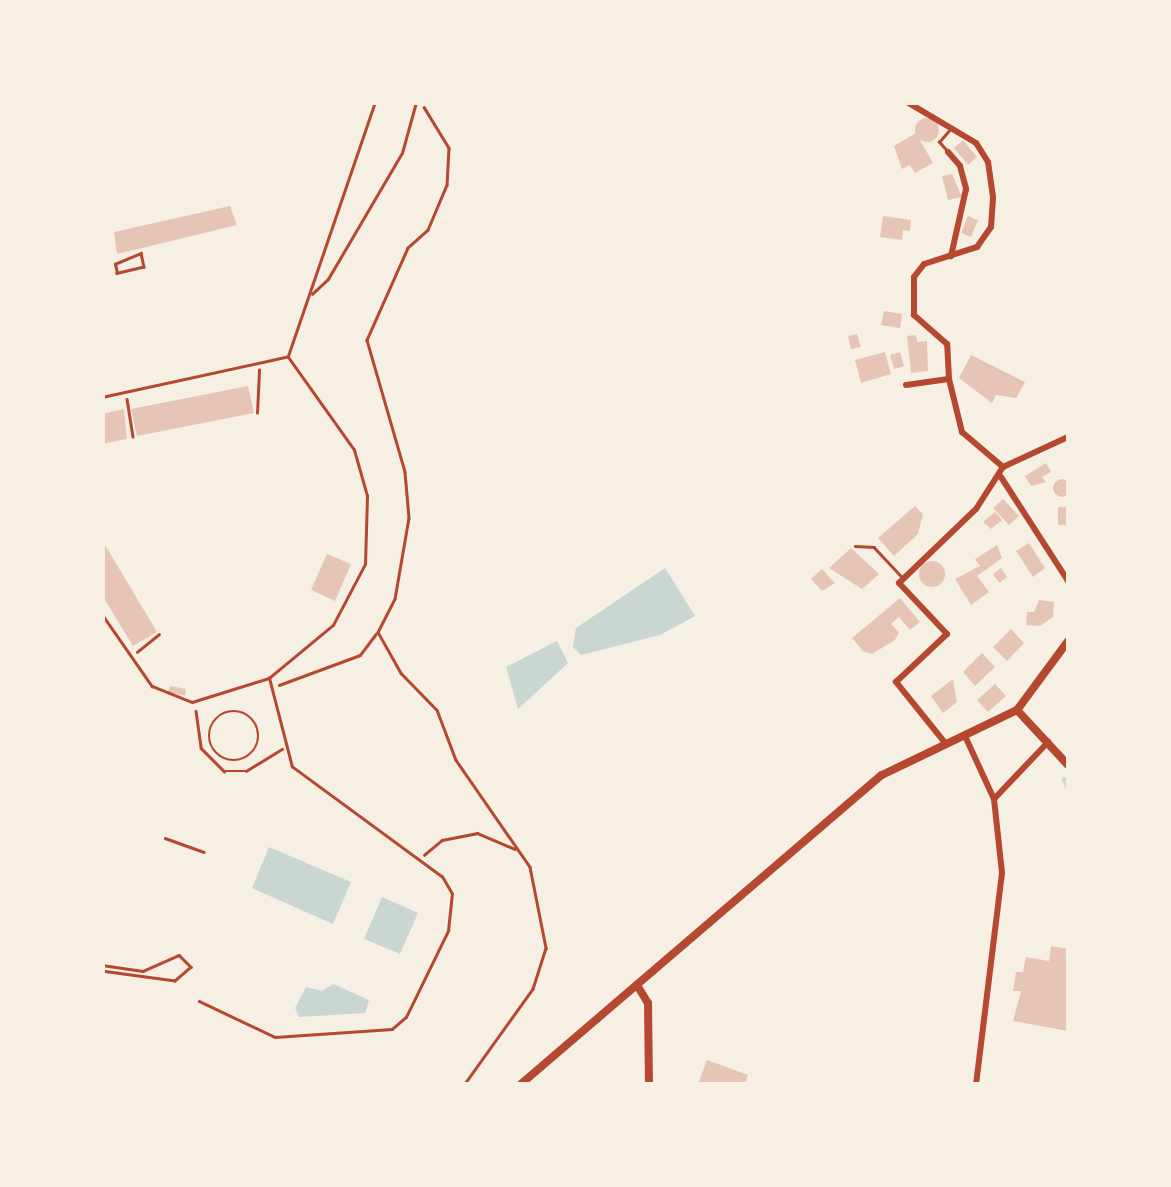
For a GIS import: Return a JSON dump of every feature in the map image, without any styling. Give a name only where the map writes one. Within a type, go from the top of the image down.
[{"type":"street","points":[[907,102],[952,128],[983,152],[994,197],[984,241],[951,258],[921,266],[911,285],[916,320],[950,350],[949,378],[962,432],[1003,468]]},
{"type":"street","points":[[948,152],[960,166],[966,189],[951,258]]},
{"type":"street","points":[[906,385],[949,378]]},
{"type":"street","points":[[1003,468],[1068,437]]},
{"type":"street","points":[[946,744],[896,682],[947,634],[900,583],[1001,477],[1003,468]]},
{"type":"street","points":[[1001,477],[1068,581]]},
{"type":"street","points":[[521,1084],[882,775],[1018,710],[1068,641]]},
{"type":"street","points":[[1018,710],[1068,765]]},
{"type":"street","points":[[965,736],[994,799],[1002,873],[976,1084]]},
{"type":"street","points":[[994,799],[1048,742]]},
{"type":"street","points":[[637,986],[648,1003],[648,1084]]},
{"type":"lane","points":[[288,356],[375,102]]},
{"type":"lane","points":[[311,296],[328,278],[402,153],[418,102]]},
{"type":"lane","points":[[948,152],[939,142],[952,128]]},
{"type":"lane","points":[[102,396],[288,356]]},
{"type":"lane","points":[[102,614],[129,658],[164,696],[192,702],[269,678],[333,625],[356,588],[370,540],[367,496],[354,450],[288,356]]},
{"type":"lane","points":[[855,546],[874,547],[904,579]]},
{"type":"lane","points":[[199,1001],[275,1037],[392,1029],[406,1018],[446,939],[452,894],[442,877],[305,782],[283,748],[269,678]]},
{"type":"lane","points":[[102,965],[142,971],[179,955],[191,967],[175,981],[102,971]]},
{"type":"path","points":[[273,687],[360,654],[378,632],[395,599],[409,518],[405,472],[367,340],[408,248],[428,230],[447,185],[450,148],[418,102]]},
{"type":"path","points":[[141,253],[144,267],[118,273],[116,264],[131,255],[141,253]]},
{"type":"path","points":[[257,414],[259,362]]},
{"type":"path","points":[[126,390],[133,437]]},
{"type":"path","points":[[378,632],[401,673],[436,710],[456,760],[519,850],[542,901],[544,968],[466,1084]]},
{"type":"path","points":[[129,658],[159,634]]},
{"type":"path","points":[[192,702],[200,722],[201,748],[224,771],[246,771],[283,748]]},
{"type":"path","points":[[229,711],[244,712],[256,723],[257,746],[244,759],[224,759],[211,745],[211,726],[229,711]]},
{"type":"path","points":[[200,722],[211,726]]},
{"type":"path","points":[[257,746],[272,753]]},
{"type":"path","points":[[424,854],[442,840],[477,834],[519,850]]},
{"type":"path","points":[[165,838],[204,852]]},
{"type":"shaded area","points":[[665,568],[695,616],[660,635],[581,655],[573,647],[576,628]]},
{"type":"shaded area","points":[[557,641],[568,663],[518,709],[506,667]]},
{"type":"shaded area","points":[[269,847],[351,882],[333,924],[252,888]]},
{"type":"shaded area","points":[[382,897],[418,913],[400,954],[364,939]]},
{"type":"shaded area","points":[[333,984],[369,1000],[365,1013],[299,1017],[295,1008],[306,987],[322,991]]},
{"type":"building","points":[[927,118],[939,130],[927,142],[915,130]]},
{"type":"building","points":[[916,133],[933,163],[915,173],[910,165],[902,169],[894,146]]},
{"type":"building","points":[[963,140],[977,157],[968,165],[954,148]]},
{"type":"building","points":[[952,174],[962,197],[948,200],[942,176]]},
{"type":"building","points":[[230,206],[237,225],[117,254],[114,232]]},
{"type":"building","points":[[883,216],[911,220],[910,231],[903,230],[902,240],[880,237]]},
{"type":"building","points":[[968,216],[978,220],[971,237],[961,233]]},
{"type":"building","points":[[884,311],[902,314],[900,328],[881,325]]},
{"type":"building","points":[[857,334],[861,347],[851,349],[848,336]]},
{"type":"building","points":[[916,335],[917,342],[927,341],[928,371],[911,373],[907,336]]},
{"type":"building","points":[[885,352],[891,374],[861,383],[855,360]]},
{"type":"building","points":[[900,352],[904,366],[894,369],[890,355]]},
{"type":"building","points":[[971,355],[1025,382],[1016,398],[996,395],[992,403],[959,378]]},
{"type":"building","points":[[248,386],[254,413],[137,436],[131,409]]},
{"type":"building","points":[[124,409],[127,439],[102,444],[102,414]]},
{"type":"building","points":[[1046,463],[1051,472],[1042,477],[1046,482],[1031,486],[1025,476]]},
{"type":"building","points":[[1062,479],[1071,488],[1062,497],[1053,488]]},
{"type":"building","points":[[1003,499],[1019,516],[1009,525],[993,508]]},
{"type":"building","points":[[915,506],[923,514],[918,534],[894,556],[878,538]]},
{"type":"building","points":[[1058,507],[1068,507],[1068,525],[1058,525]]},
{"type":"building","points":[[995,512],[1002,520],[991,529],[983,522]]},
{"type":"building","points":[[102,540],[157,632],[133,646],[102,595]]},
{"type":"building","points":[[1029,543],[1045,568],[1033,577],[1016,551]]},
{"type":"building","points":[[997,545],[1002,558],[977,576],[989,592],[971,605],[955,579],[980,566],[975,559]]},
{"type":"building","points":[[851,548],[879,574],[862,589],[829,568]]},
{"type":"building","points":[[327,554],[351,564],[335,601],[311,590]]},
{"type":"building","points":[[932,561],[941,565],[945,574],[941,583],[932,587],[923,583],[919,574],[923,565]]},
{"type":"building","points":[[1001,568],[1007,577],[999,583],[993,574]]},
{"type":"building","points":[[822,569],[835,583],[822,591],[811,579]]},
{"type":"building","points":[[900,598],[920,622],[910,630],[899,617],[891,624],[899,632],[895,640],[872,654],[863,651],[852,638]]},
{"type":"building","points":[[1039,600],[1054,602],[1053,617],[1040,626],[1026,625],[1027,612],[1034,612]]},
{"type":"building","points":[[1011,629],[1024,643],[1007,661],[993,647]]},
{"type":"building","points":[[982,653],[995,667],[975,686],[963,672]]},
{"type":"building","points":[[953,679],[957,702],[943,713],[931,696]]},
{"type":"building","points":[[995,684],[1006,696],[988,712],[977,700]]},
{"type":"building","points":[[170,686],[186,689],[185,696],[168,692]]},
{"type":"building","points":[[1051,946],[1068,949],[1068,1031],[1013,1021],[1021,991],[1013,991],[1016,972],[1023,972],[1026,957],[1049,961]]},
{"type":"building","points":[[707,1060],[748,1075],[745,1084],[698,1084]]},
{"type":"waterway","points":[[1064,779],[1068,789]]}]
